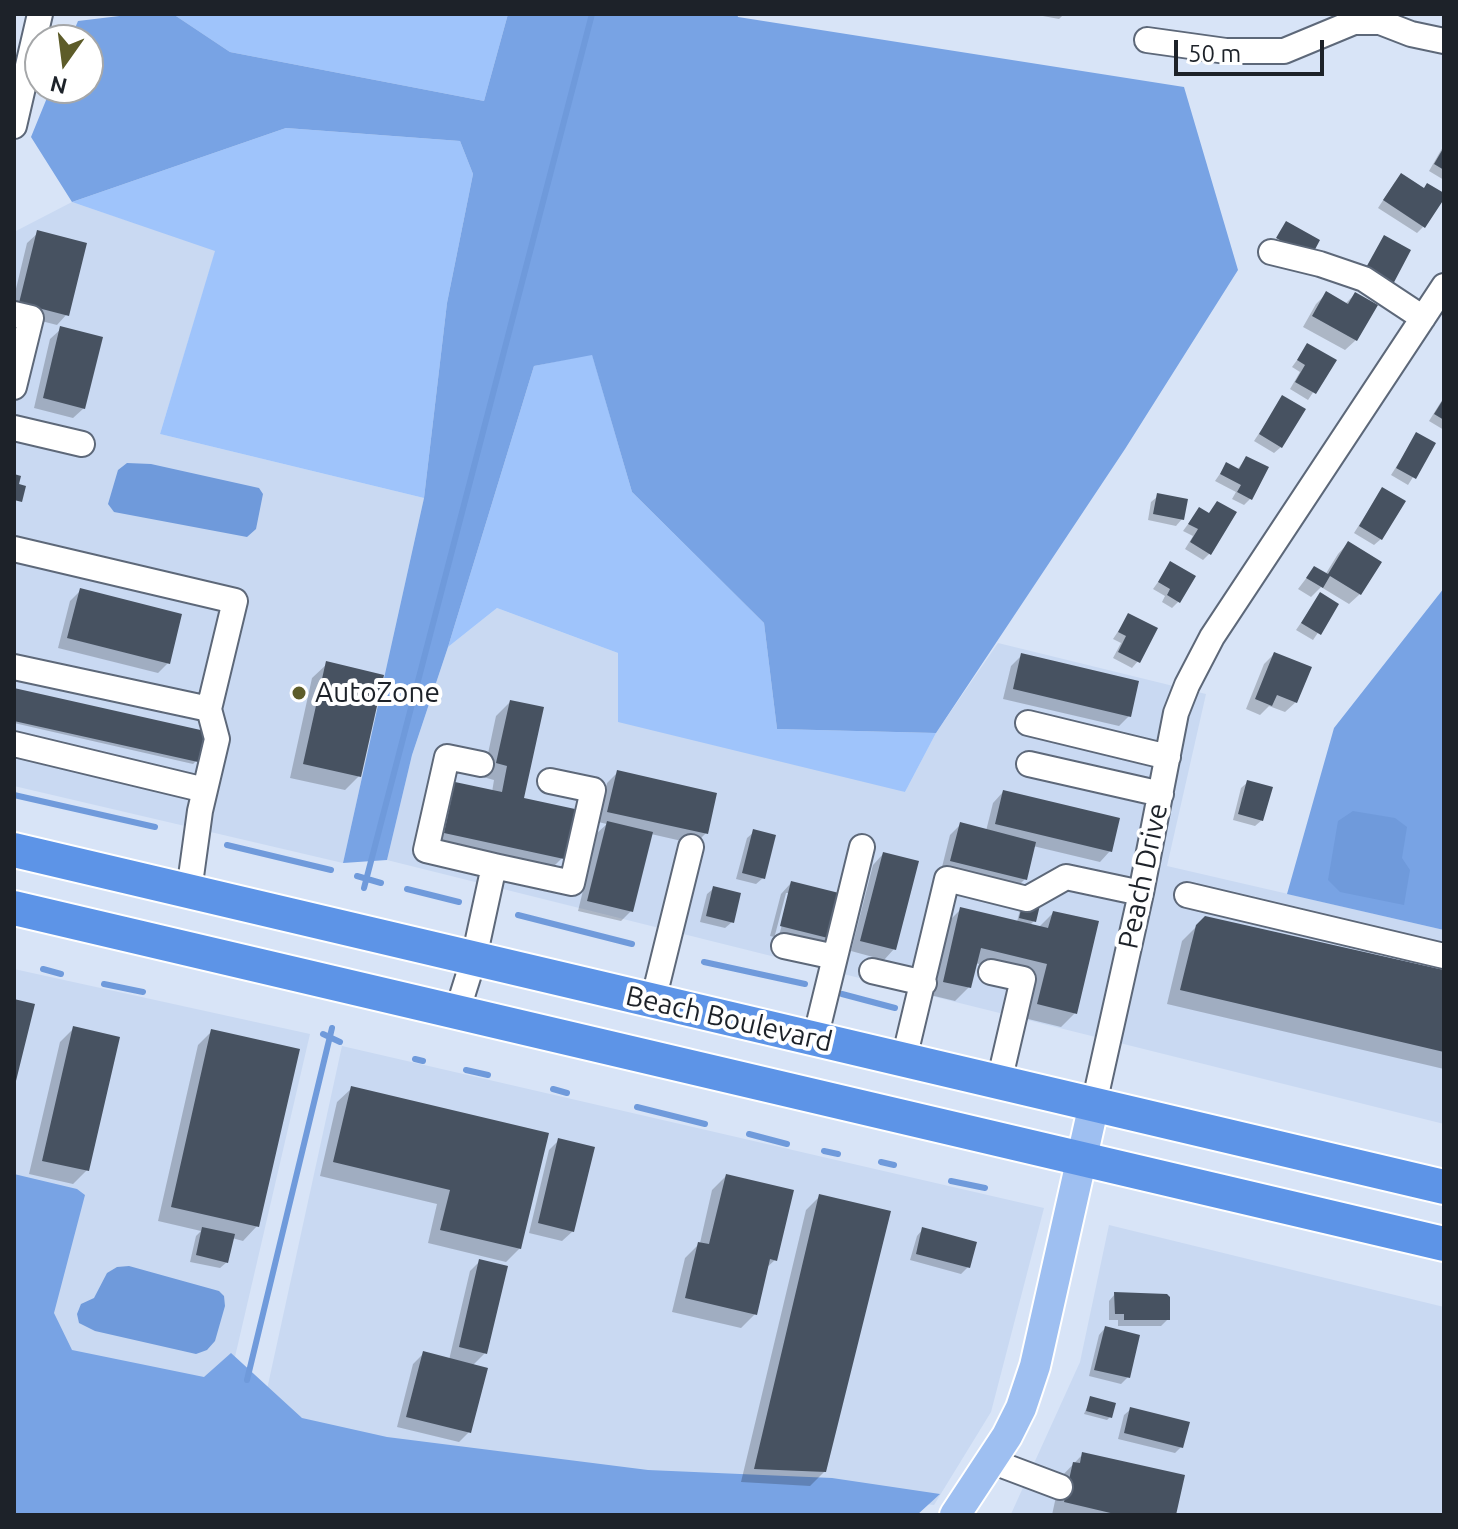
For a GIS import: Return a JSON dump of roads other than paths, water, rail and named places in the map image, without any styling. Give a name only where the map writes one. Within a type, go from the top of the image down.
[{"type":"highway","name":"Beach Boulevard","points":[[14,850],[1444,1187]]},
{"type":"highway","points":[[14,908],[1444,1244]]},
{"type":"main road","name":"Peach Drive","points":[[955,1515],[1021,1408],[1035,1366],[1094,1104]]},
{"type":"street","points":[[15,122],[40,14]]},
{"type":"street","points":[[1147,40],[1226,51],[1284,51],[1354,22],[1380,22],[1411,34],[1444,41]]},
{"type":"street","points":[[1271,252],[1364,279],[1423,318]]},
{"type":"street","name":"Peach Drive","points":[[1094,1104],[1141,893],[1176,713],[1200,656],[1444,286]]},
{"type":"street","points":[[14,314],[31,318],[14,387]]},
{"type":"street","points":[[14,428],[82,444]]},
{"type":"street","points":[[14,549],[235,601],[209,709],[217,739],[205,790],[189,891]]},
{"type":"street","points":[[14,667],[209,709]]},
{"type":"street","points":[[1028,723],[1168,757]]},
{"type":"street","points":[[14,744],[205,790]]},
{"type":"street","points":[[481,764],[447,757],[426,850],[572,883],[593,790],[550,781]]},
{"type":"street","points":[[1029,764],[1161,794]]},
{"type":"street","points":[[653,1001],[691,847]]},
{"type":"street","points":[[815,1039],[862,847]]},
{"type":"street","points":[[457,1012],[474,958],[494,866]]},
{"type":"street","points":[[904,1059],[947,879],[1027,899],[1066,877],[1141,893]]},
{"type":"street","points":[[1187,895],[1444,956]]},
{"type":"street","points":[[784,946],[835,957]]},
{"type":"street","points":[[872,971],[924,983]]},
{"type":"street","points":[[991,972],[1023,979],[999,1082]]},
{"type":"street","points":[[991,1461],[1060,1487]]},
{"type":"waterway","points":[[364,888],[592,14]]},
{"type":"waterway","points":[[14,795],[155,827]]},
{"type":"waterway","points":[[227,845],[331,870]]},
{"type":"waterway","points":[[357,876],[381,883]]},
{"type":"waterway","points":[[407,889],[459,902]]},
{"type":"waterway","points":[[518,915],[632,944]]},
{"type":"waterway","points":[[704,962],[805,984]]},
{"type":"waterway","points":[[43,969],[61,974]]},
{"type":"waterway","points":[[104,984],[143,992]]},
{"type":"waterway","points":[[842,994],[895,1008]]},
{"type":"waterway","points":[[247,1380],[332,1028]]},
{"type":"waterway","points":[[323,1034],[340,1042]]},
{"type":"waterway","points":[[415,1059],[423,1061]]},
{"type":"waterway","points":[[466,1070],[488,1075]]},
{"type":"waterway","points":[[553,1089],[567,1093]]},
{"type":"waterway","points":[[637,1107],[705,1124]]},
{"type":"waterway","points":[[749,1134],[787,1144]]},
{"type":"waterway","points":[[824,1151],[838,1154]]},
{"type":"waterway","points":[[881,1162],[894,1165]]},
{"type":"waterway","points":[[951,1181],[985,1188]]},
{"type":"place","name":"AutoZone","points":[[299,693]]}]
